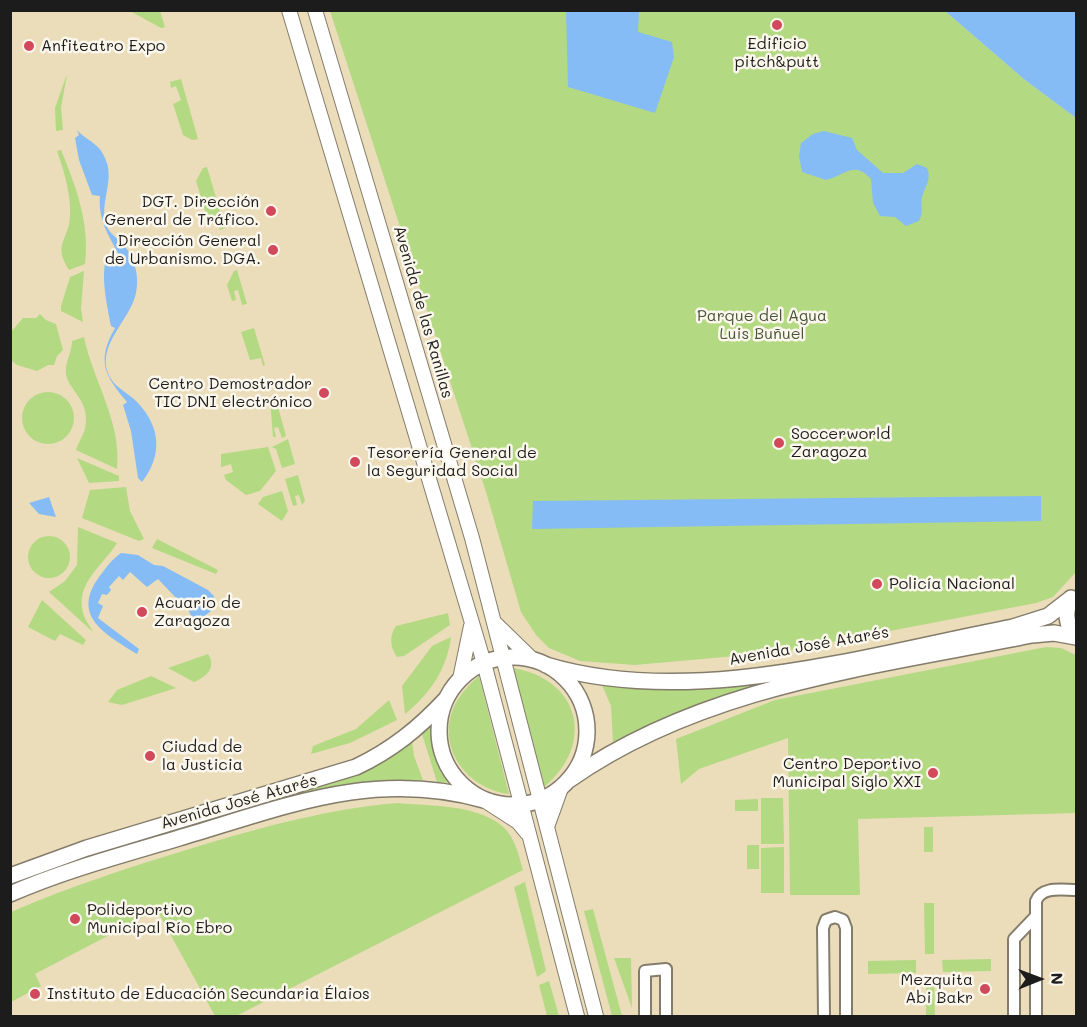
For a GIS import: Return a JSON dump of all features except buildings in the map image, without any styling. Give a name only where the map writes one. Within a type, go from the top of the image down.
[{"type":"main road","points":[[289,10],[484,663],[577,1017]]},
{"type":"main road","name":"Avenida de las Ranillas","points":[[315,10],[495,623],[596,1017]]},
{"type":"main road","points":[[1073,595],[1066,615],[1071,631],[1077,637]]},
{"type":"main road","name":"Avenida José Atarés","points":[[10,876],[87,848],[356,767],[388,750],[416,730],[446,699],[460,679],[484,663],[503,658],[539,663],[592,676],[660,680],[719,680],[777,674],[1013,627],[1048,616],[1073,595]]},
{"type":"main road","points":[[460,679],[471,621]]},
{"type":"main road","name":"Avenida de las Ranillas","points":[[495,623],[539,663]]},
{"type":"main road","name":"Avenida José Atarés","points":[[10,894],[90,865],[341,792],[415,787],[453,791],[502,805],[521,805],[540,800],[612,752],[720,705],[775,687],[1032,635],[1054,633],[1077,637]]},
{"type":"main road","points":[[539,663],[571,686],[585,715],[585,747],[565,784],[546,829]]},
{"type":"main road","points":[[446,699],[440,722],[442,754],[458,781],[518,822],[530,836]]},
{"type":"street","points":[[1036,1017],[1036,901],[1042,892],[1077,890]]},
{"type":"street","points":[[824,1017],[823,928],[826,920],[835,917],[843,920],[846,928],[846,1017]]},
{"type":"street","points":[[1014,1017],[1013,944],[1016,936],[1035,917]]},
{"type":"street","points":[[1016,936],[1027,933],[1036,941]]},
{"type":"street","points":[[645,1017],[645,971],[666,969],[666,1017]]},
{"type":"green space","points":[[130,11],[160,11],[165,27],[161,28]]},
{"type":"green space","name":"Parque del Agua Luis Buñuel","points":[[330,11],[945,11],[1025,80],[1076,118],[1076,572],[1053,597],[1036,603],[780,652],[635,665],[580,661],[549,648],[536,635],[521,612],[486,492]]},
{"type":"green space","points":[[67,74],[61,108],[63,130],[56,131],[55,108]]},
{"type":"green space","points":[[181,79],[198,139],[192,140],[183,135],[173,104],[181,100],[176,86],[171,88],[170,82]]},
{"type":"green space","points":[[61,150],[77,191],[84,220],[86,249],[85,264],[69,270],[62,254],[70,208],[57,151]]},
{"type":"green space","points":[[207,167],[225,228],[220,230],[217,221],[208,220],[196,181],[203,168]]},
{"type":"green space","points":[[237,270],[247,304],[242,305],[238,290],[234,291],[236,300],[232,301],[227,285],[234,271]]},
{"type":"green space","points":[[84,271],[81,308],[83,322],[61,311],[61,306],[70,277]]},
{"type":"green space","points":[[40,314],[46,320],[56,324],[63,350],[57,356],[54,365],[48,365],[37,371],[17,365],[11,360],[11,332],[23,318],[36,318]]},
{"type":"green space","points":[[254,328],[265,365],[263,366],[261,358],[250,360],[241,332]]},
{"type":"green space","points":[[84,337],[111,418],[117,452],[117,469],[76,450],[85,429],[85,409],[69,382],[66,368],[72,341]]},
{"type":"green space","points":[[48,392],[62,396],[70,404],[74,418],[70,432],[62,440],[48,444],[34,440],[26,432],[22,418],[26,404],[34,396]]},
{"type":"green space","points":[[275,396],[286,436],[282,438],[278,427],[274,428],[276,437],[273,437],[270,398]]},
{"type":"green space","points":[[288,439],[295,464],[282,468],[276,449],[272,447]]},
{"type":"green space","points":[[268,447],[276,471],[260,491],[246,495],[226,480],[224,475],[233,472],[231,464],[221,467],[221,454]]},
{"type":"green space","points":[[77,458],[119,476],[119,481],[89,483]]},
{"type":"green space","points":[[298,475],[305,501],[302,505],[299,495],[295,496],[297,505],[293,506],[285,479]]},
{"type":"green space","points":[[126,487],[130,511],[144,539],[139,541],[82,518],[90,490]]},
{"type":"green space","points":[[282,491],[288,511],[282,521],[258,504],[263,497]]},
{"type":"green space","points":[[78,527],[117,543],[91,576],[83,594],[84,616],[93,632],[49,592],[65,581],[77,565]]},
{"type":"green space","points":[[49,536],[64,542],[70,557],[64,572],[49,578],[34,572],[28,557],[34,542]]},
{"type":"green space","points":[[157,539],[218,570],[216,574],[152,548]]},
{"type":"green space","points":[[42,600],[86,640],[83,645],[60,634],[55,641],[28,627]]},
{"type":"green space","points":[[448,613],[450,625],[404,656],[397,657],[391,642],[396,626]]},
{"type":"green space","points":[[451,637],[446,660],[436,680],[405,714],[402,686],[432,646]]},
{"type":"green space","name":"Centro Deportivo Municipal Siglo XXI","points":[[1046,647],[1061,648],[1076,655],[1076,813],[858,819],[860,895],[790,895],[788,738],[699,769],[681,784],[676,739],[775,700]]},
{"type":"green space","points":[[208,654],[211,668],[203,677],[194,682],[168,668]]},
{"type":"green space","points":[[513,668],[536,675],[553,685],[566,699],[573,715],[575,733],[571,752],[560,770],[544,787]]},
{"type":"green space","points":[[151,676],[176,688],[122,705],[108,702],[117,690]]},
{"type":"green space","points":[[479,676],[509,794],[479,783],[457,761],[451,748],[449,733],[451,717],[457,701]]},
{"type":"green space","points":[[759,684],[680,711],[613,742],[611,706],[602,685],[679,689]]},
{"type":"green space","points":[[389,700],[397,720],[350,743],[311,754],[313,746],[356,729]]},
{"type":"green space","points":[[431,726],[435,757],[450,783],[437,782],[422,734]]},
{"type":"green space","points":[[412,741],[414,756],[423,780],[347,785],[292,799],[291,793]]},
{"type":"green space","points":[[761,798],[783,798],[784,844],[761,844]]},
{"type":"green space","points":[[758,799],[758,811],[735,811],[735,800]]},
{"type":"green space","points":[[397,803],[451,807],[490,818],[506,829],[515,846],[523,870],[236,1016],[215,1016],[157,910],[35,974],[41,986],[11,1002],[11,912],[102,877],[246,833],[320,814]]},
{"type":"green space","points":[[924,827],[933,827],[933,852],[924,852]]},
{"type":"green space","points":[[747,845],[759,845],[759,869],[747,869]]},
{"type":"green space","points":[[784,847],[784,893],[761,893],[761,848]]},
{"type":"green space","points":[[525,882],[546,971],[537,977],[514,887]]},
{"type":"green space","points":[[924,903],[934,903],[934,954],[925,954]]},
{"type":"green space","points":[[593,909],[622,1016],[612,1016],[584,911]]},
{"type":"green space","points":[[614,958],[631,958],[632,1008]]},
{"type":"green space","points":[[991,959],[991,971],[943,972],[942,960]]},
{"type":"green space","points":[[916,960],[916,973],[868,974],[868,961]]},
{"type":"green space","points":[[549,981],[559,1016],[547,1016],[539,985]]},
{"type":"green space","points":[[926,981],[934,981],[935,1016],[926,1016]]},
{"type":"water","points":[[566,11],[639,11],[638,32],[672,42],[674,57],[655,113],[568,87]]},
{"type":"water","points":[[945,11],[1076,11],[1076,118],[1025,80]]},
{"type":"water","points":[[77,130],[96,145],[105,158],[109,174],[104,213],[106,225],[133,259],[136,272],[137,286],[133,303],[107,352],[106,362],[110,378],[109,376],[106,368],[105,359],[109,340],[115,328],[111,326],[108,310],[104,269],[109,256],[119,255],[102,220],[100,196],[92,195],[79,160],[75,138],[79,135]]},
{"type":"water","points":[[824,131],[852,138],[857,150],[883,173],[903,173],[917,164],[927,168],[928,179],[922,197],[919,221],[906,226],[895,217],[880,216],[873,203],[871,179],[859,170],[849,170],[826,180],[802,172],[799,156],[801,143],[813,134]]},
{"type":"water","points":[[110,378],[136,401],[150,420],[154,430],[156,451],[149,472],[142,482],[138,478],[131,431],[123,405],[127,402]]},
{"type":"water","points":[[1041,496],[1041,521],[532,529],[533,501]]},
{"type":"water","points":[[49,497],[56,517],[39,514],[29,503]]},
{"type":"water","points":[[121,553],[138,555],[208,590],[214,596],[211,611],[194,624],[184,598],[179,601],[158,579],[147,587],[130,572],[123,580],[119,576],[109,587],[111,590],[107,595],[102,594],[98,603],[103,606],[98,618],[139,649],[137,654],[114,640],[96,623],[90,614],[88,603],[91,591],[99,577],[111,561]]},
{"type":"place","name":"Edificio pitch&putt","points":[[777,25]]},
{"type":"place","name":"Anfiteatro Expo","points":[[29,46]]},
{"type":"place","name":"DGT. Dirección General de Tráfico.","points":[[271,211]]},
{"type":"place","name":"Dirección General de Urbanismo. DGA.","points":[[273,250]]},
{"type":"place","name":"Centro Demostrador TIC DNI electrónico","points":[[324,393]]},
{"type":"place","name":"Soccerworld Zaragoza","points":[[779,443]]},
{"type":"place","name":"Tesorería General de la Seguridad Social","points":[[355,462]]},
{"type":"place","name":"Policía Nacional","points":[[877,584]]},
{"type":"place","name":"Acuario de Zaragoza","points":[[142,612]]},
{"type":"place","name":"Ciudad de la Justicia","points":[[150,756]]},
{"type":"place","name":"Centro Deportivo Municipal Siglo XXI","points":[[933,773]]},
{"type":"place","name":"Polideportivo Municipal Río Ebro","points":[[75,919]]},
{"type":"place","name":"Mezquita Abi Bakr","points":[[985,989]]},
{"type":"place","name":"Instituto de Educación Secundaria Élaios","points":[[35,994]]}]
